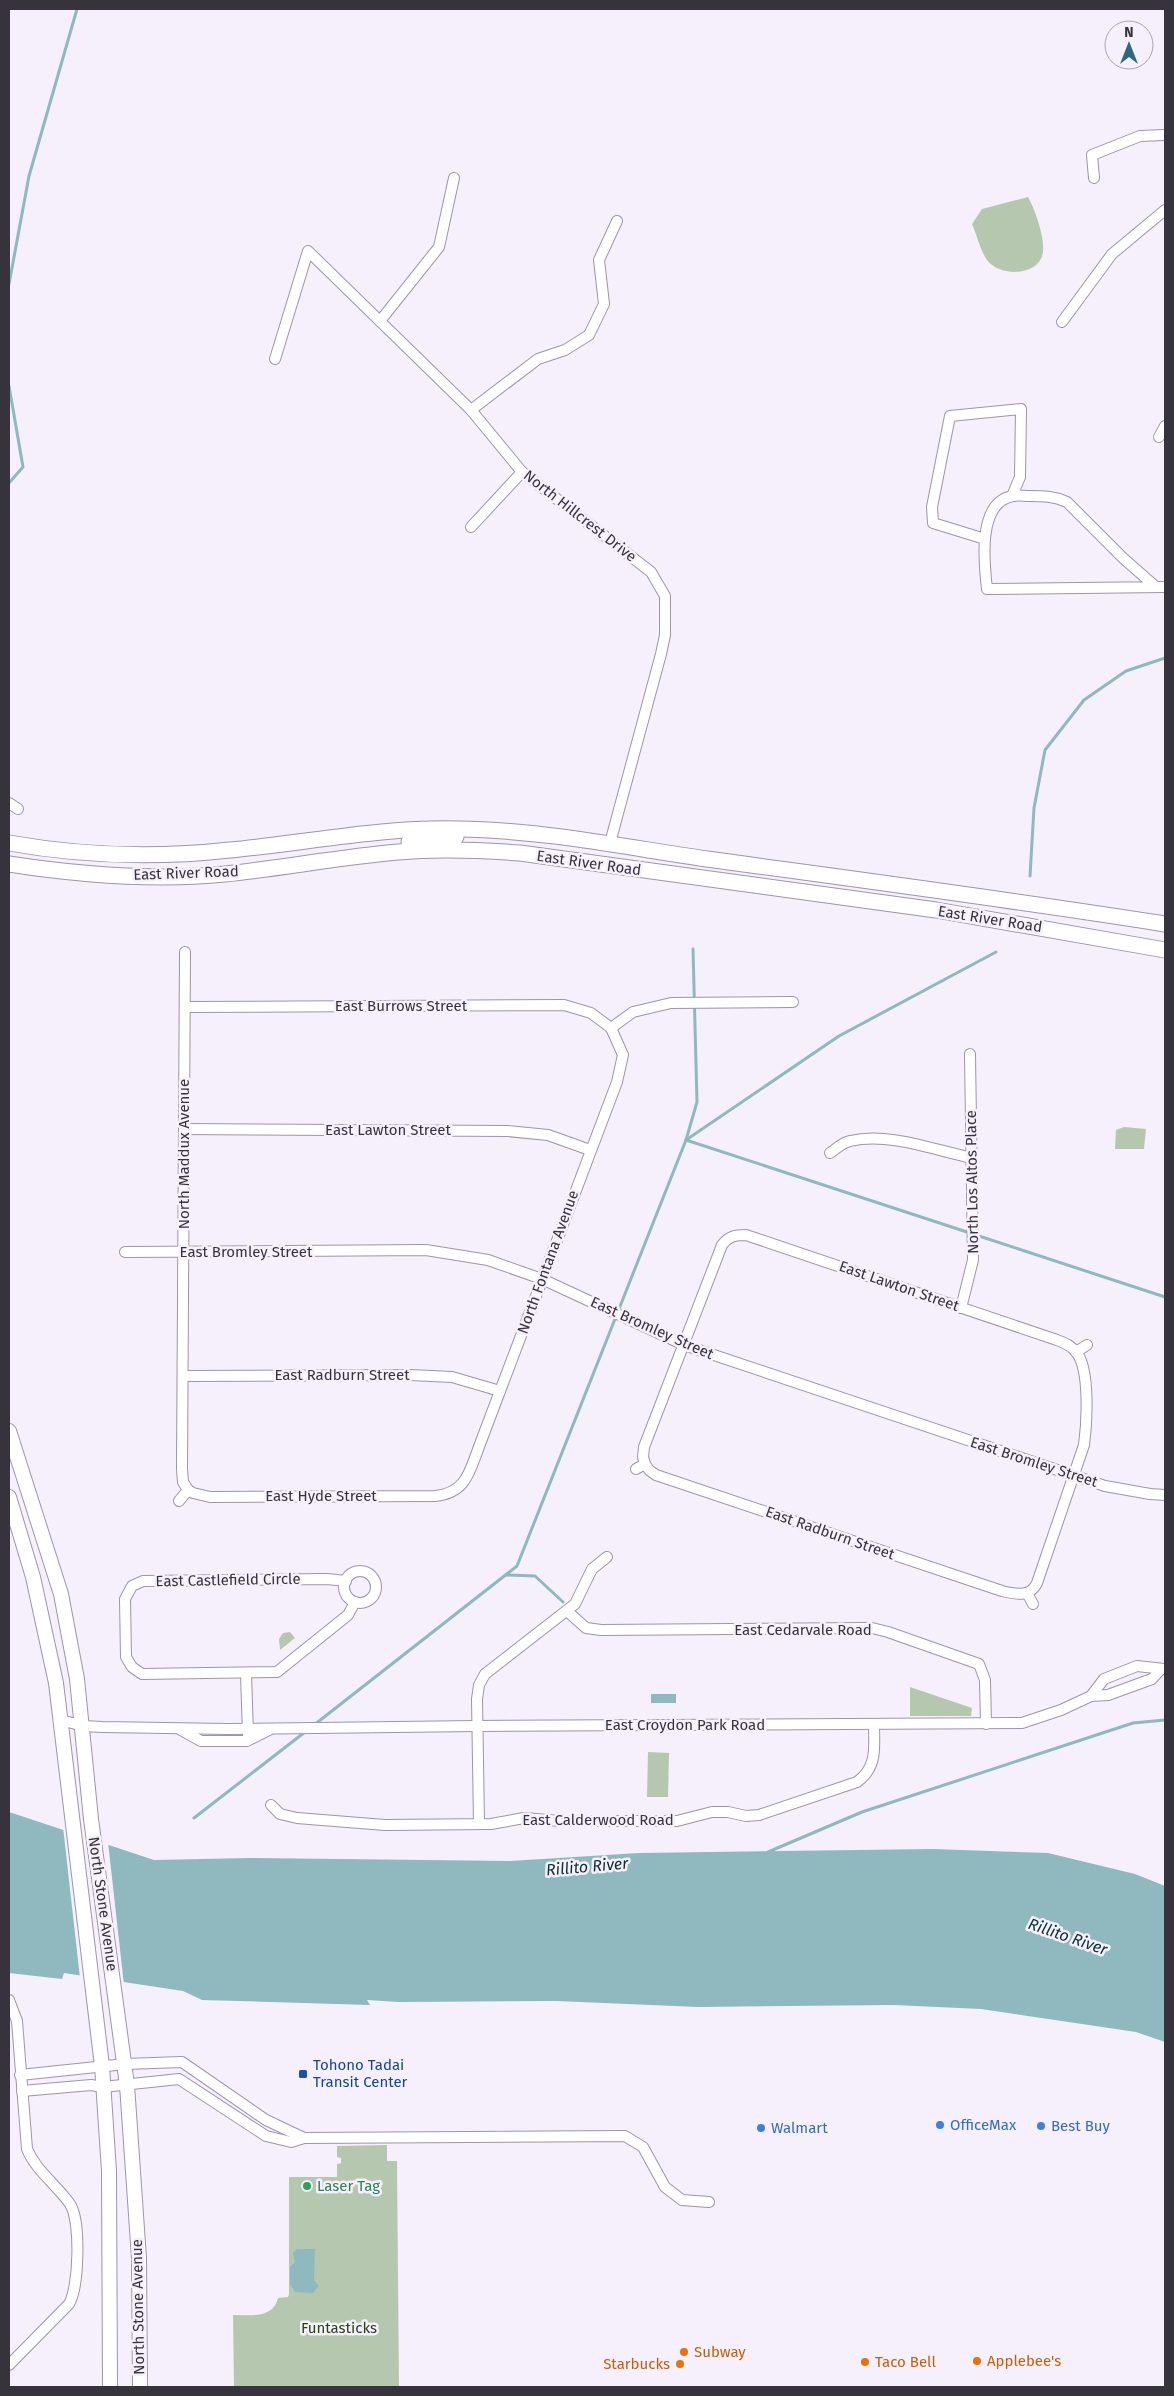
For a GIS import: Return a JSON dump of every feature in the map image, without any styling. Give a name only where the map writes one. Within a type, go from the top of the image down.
[{"type":"main road","name":"East River Road","points":[[9,843],[109,854],[171,854],[228,851],[389,831],[489,830],[538,833],[986,895],[1165,924]]},
{"type":"main road","points":[[362,856],[369,846],[375,844],[452,838],[489,830]]},
{"type":"main road","points":[[462,850],[495,841],[597,852],[610,843]]},
{"type":"main road","name":"East River Road","points":[[9,864],[94,874],[169,877],[224,874],[399,851],[462,850],[559,857],[656,873],[936,910],[1165,950]]},
{"type":"main road","name":"North Stone Avenue","points":[[9,1431],[62,1594],[77,1679],[91,1819],[127,2084],[139,2258],[140,2387]]},
{"type":"main road","name":"North Stone Avenue","points":[[9,1497],[44,1620],[61,1720],[102,2066],[110,2219],[110,2387]]},
{"type":"street","points":[[1094,178],[1092,155],[1140,136],[1165,135]]},
{"type":"street","points":[[380,321],[439,247],[454,178]]},
{"type":"street","points":[[1062,322],[1112,254],[1165,210]]},
{"type":"street","points":[[471,410],[538,359],[565,350],[589,335],[604,304],[598,260],[617,221]]},
{"type":"street","name":"North Hillcrest Drive","points":[[275,359],[308,251],[471,410],[522,472],[651,572],[665,596],[665,625],[661,654],[610,843]]},
{"type":"street","points":[[985,538],[933,523],[932,507],[950,416],[1021,409],[1020,477],[1012,496]]},
{"type":"street","points":[[1159,437],[1165,426]]},
{"type":"street","points":[[471,527],[522,472]]},
{"type":"street","points":[[1012,496],[1056,496],[1067,502],[1124,558],[1161,587],[987,589],[983,551],[989,518],[996,505],[1012,496]]},
{"type":"street","points":[[9,803],[18,809]]},
{"type":"street","name":"North Maddux Avenue","points":[[185,952],[182,1476],[188,1490]]},
{"type":"street","points":[[611,1028],[633,1012],[670,1003],[793,1002]]},
{"type":"street","name":"East Burrows Street","points":[[185,1007],[564,1005],[591,1014],[611,1028]]},
{"type":"street","name":"North Fontana Avenue","points":[[454,1491],[466,1478],[616,1082],[623,1055],[611,1028]]},
{"type":"street","name":"North Los Altos Place","points":[[961,1308],[974,1260],[970,1054]]},
{"type":"street","name":"East Lawton Street","points":[[184,1129],[507,1131],[548,1135],[590,1150]]},
{"type":"street","points":[[830,1153],[848,1141],[872,1139],[909,1143],[972,1158]]},
{"type":"street","name":"East Lawton Street","points":[[684,1345],[722,1245],[726,1240],[735,1235],[746,1235],[1057,1340],[1070,1346],[1076,1352]]},
{"type":"street","name":"East Bromley Street","points":[[125,1252],[426,1250],[488,1260],[542,1278],[684,1345],[1074,1476],[1125,1490],[1165,1494]]},
{"type":"street","name":"East Radburn Street","points":[[684,1345],[644,1447],[640,1466],[656,1475],[1002,1591],[1014,1594],[1028,1592]]},
{"type":"street","points":[[1033,1604],[1028,1592],[1037,1583],[1074,1476],[1086,1430],[1084,1379],[1076,1352],[1087,1345]]},
{"type":"street","name":"East Radburn Street","points":[[183,1376],[452,1377],[500,1391]]},
{"type":"street","points":[[179,1501],[188,1490]]},
{"type":"street","name":"East Hyde Street","points":[[188,1490],[193,1493],[210,1496],[435,1496],[454,1491]]},
{"type":"street","points":[[479,1824],[477,1726],[479,1685],[485,1674],[575,1604],[592,1569],[607,1557]]},
{"type":"street","name":"East Castlefield Circle","points":[[360,1571],[373,1578],[376,1588],[372,1598],[363,1603],[355,1602],[348,1615],[277,1672],[142,1674],[132,1667],[126,1657],[125,1599],[132,1586],[143,1581],[327,1579],[346,1581],[350,1575],[360,1571]]},
{"type":"street","points":[[346,1581],[346,1594],[355,1602]]},
{"type":"street","name":"East Cedarvale Road","points":[[567,1611],[586,1628],[601,1630],[872,1628],[888,1632],[979,1664],[985,1680],[986,1724]]},
{"type":"street","name":"East Croydon Park Road","points":[[1091,1696],[1104,1679],[1137,1666],[1163,1669]]},
{"type":"street","name":"East Croydon Park Road","points":[[61,1720],[83,1726],[248,1729],[1022,1723],[1061,1710],[1091,1696],[1108,1695],[1152,1679],[1163,1669]]},
{"type":"street","points":[[246,1673],[248,1741]]},
{"type":"street","name":"East Calderwood Road","points":[[271,1805],[280,1814],[315,1820],[385,1825],[479,1824],[524,1818],[560,1821],[677,1821],[712,1812],[728,1812],[746,1816],[771,1812],[864,1778],[874,1761],[874,1724]]},
{"type":"street","name":"East Croydon Park Road","points":[[178,1728],[201,1741],[248,1741],[277,1729]]},
{"type":"street","points":[[9,2000],[17,2021],[25,2141],[30,2156],[70,2204],[74,2214],[76,2283],[69,2304],[9,2365]]},
{"type":"street","points":[[20,2075],[125,2064],[182,2062],[266,2120],[304,2138]]},
{"type":"street","points":[[22,2091],[91,2085],[103,2087],[179,2080],[266,2136],[291,2142],[304,2138],[626,2136],[643,2147],[666,2187],[682,2200],[709,2202]]},
{"type":"green space","points":[[1028,197],[1041,232],[1043,252],[1040,260],[1035,266],[1018,272],[1009,272],[993,266],[982,252],[972,224],[982,209]]},
{"type":"green space","points":[[1124,1127],[1146,1129],[1144,1149],[1115,1149],[1116,1130]]},
{"type":"green space","points":[[290,1632],[295,1638],[280,1650],[279,1639],[283,1633]]},
{"type":"green space","points":[[910,1687],[972,1708],[971,1716],[910,1716]]},
{"type":"green space","points":[[648,1752],[669,1753],[668,1797],[647,1797]]},
{"type":"green space","name":"Funtasticks","points":[[387,2145],[387,2161],[397,2161],[399,2387],[234,2387],[233,2315],[266,2313],[275,2305],[278,2298],[288,2297],[289,2294],[289,2177],[337,2177],[337,2164],[341,2163],[341,2158],[337,2157],[337,2146]]},
{"type":"water","points":[[651,1694],[676,1694],[676,1703],[651,1703]]},
{"type":"water","name":"Rillito River","points":[[9,1812],[154,1860],[251,1858],[510,1861],[639,1853],[933,1849],[1048,1853],[1135,1874],[1165,1886],[1165,2042],[1136,2032],[981,2009],[894,2005],[698,2007],[557,2001],[399,2002],[367,2000],[370,2005],[202,2000],[183,1991],[64,1973],[62,1979],[9,1973]]},
{"type":"water","points":[[297,2249],[315,2249],[314,2280],[319,2286],[313,2293],[295,2292],[290,2284],[290,2267],[295,2262],[293,2253]]},
{"type":"pier","points":[[63,1827],[108,1842],[124,1985],[80,1978]]},
{"type":"waterway","points":[[9,284],[29,176],[77,9]]},
{"type":"waterway","points":[[9,386],[23,467],[9,483]]},
{"type":"waterway","points":[[1030,876],[1034,808],[1045,750],[1084,700],[1126,671],[1165,658]]},
{"type":"waterway","points":[[693,949],[697,1102],[686,1140],[970,1233]]},
{"type":"waterway","points":[[314,1725],[517,1566],[686,1140],[839,1036],[996,952]]},
{"type":"waterway","points":[[976,1235],[1165,1297]]},
{"type":"waterway","points":[[506,1575],[535,1576],[563,1602]]},
{"type":"waterway","points":[[768,1852],[862,1812],[1133,1723],[1165,1720]]},
{"type":"waterway","points":[[194,1818],[305,1732]]},
{"type":"place","name":"Tohono Tadai Transit Center","points":[[303,2074]]},
{"type":"place","name":"OfficeMax","points":[[940,2125]]},
{"type":"place","name":"Best Buy","points":[[1041,2126]]},
{"type":"place","name":"Walmart","points":[[761,2128]]},
{"type":"place","name":"Laser Tag","points":[[307,2186]]},
{"type":"place","name":"Subway","points":[[684,2352]]},
{"type":"place","name":"Applebee's","points":[[977,2361]]},
{"type":"place","name":"Taco Bell","points":[[865,2362]]},
{"type":"place","name":"Starbucks","points":[[680,2364]]}]
